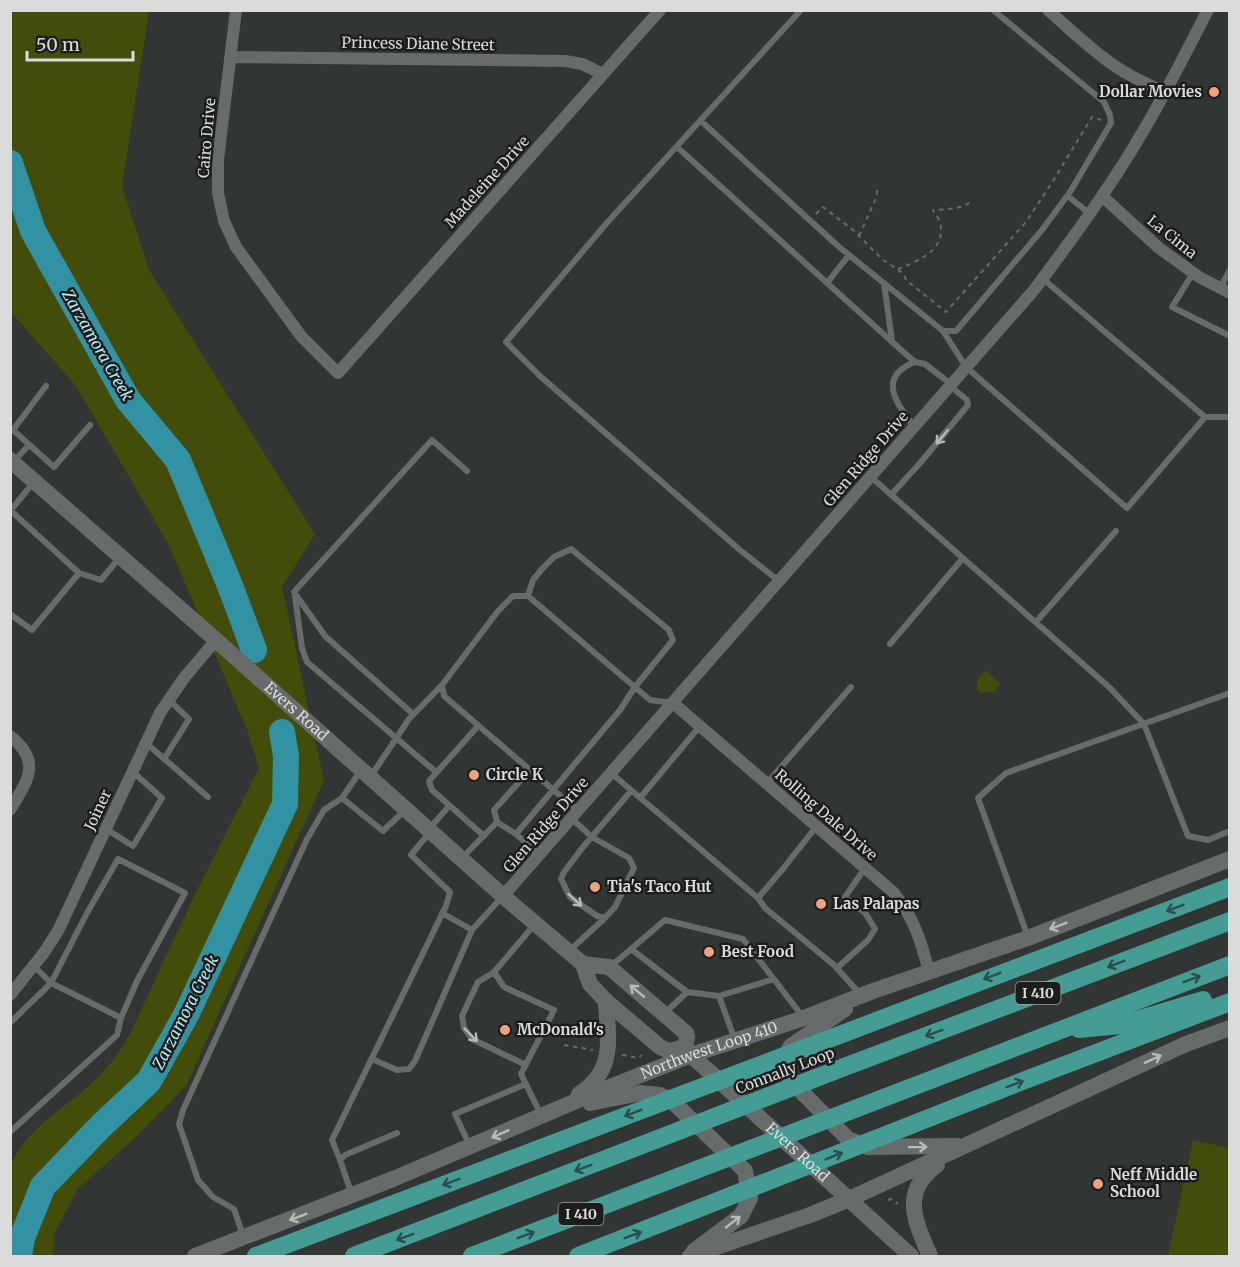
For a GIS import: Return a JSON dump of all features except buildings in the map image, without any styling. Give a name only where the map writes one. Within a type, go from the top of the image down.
[{"type":"highway","points":[[256,1257],[1230,887]]},
{"type":"highway","name":"Connally Loop","points":[[354,1257],[1230,921]]},
{"type":"highway","name":"I 410","points":[[472,1257],[1230,964]]},
{"type":"highway","points":[[1059,1030],[1120,1025],[1230,992]]},
{"type":"highway","points":[[578,1257],[1015,1084],[1230,1002]]},
{"type":"main road","name":"Evers Road","points":[[12,461],[503,896],[583,964],[590,984],[606,1001],[660,1047],[669,1051],[688,1051]]},
{"type":"main road","name":"Northwest Loop 410","points":[[195,1257],[470,1147],[688,1051],[735,1040],[804,1018],[867,993],[1028,938],[1230,858]]},
{"type":"main road","points":[[583,964],[609,967]]},
{"type":"main road","name":"Evers Road","points":[[609,967],[686,1033],[688,1051],[911,1257]]},
{"type":"main road","points":[[867,993],[791,1046],[784,1059],[790,1081],[848,1139],[868,1147],[962,1146]]},
{"type":"main road","points":[[547,1113],[585,1090],[600,1076],[606,1060],[608,1041],[606,1001]]},
{"type":"main road","points":[[688,1257],[717,1252],[848,1200],[1186,1044],[1230,1028]]},
{"type":"main road","points":[[547,1113],[640,1093],[660,1095],[673,1101],[745,1171],[750,1198],[741,1216],[688,1257]]},
{"type":"main road","points":[[930,1257],[916,1225],[914,1206],[918,1183],[927,1172],[962,1146]]},
{"type":"street","name":"Cairo Drive","points":[[236,10],[217,178],[220,207],[236,248],[302,336],[338,373]]},
{"type":"street","name":"Madeleine Drive","points":[[338,373],[660,10]]},
{"type":"street","points":[[1048,10],[1099,55],[1120,70],[1165,92]]},
{"type":"street","name":"Glen Ridge Drive","points":[[503,896],[1042,279],[1102,196],[1140,137],[1208,10]]},
{"type":"street","name":"Princess Diane Street","points":[[231,57],[565,61],[582,64],[603,74]]},
{"type":"street","name":"La Cima","points":[[1102,196],[1159,248],[1194,273],[1225,291]]},
{"type":"street","name":"Joiner","points":[[10,994],[34,966],[58,931],[160,713],[184,678],[216,640]]},
{"type":"street","name":"Rolling Dale Drive","points":[[673,703],[893,892],[905,906],[922,943],[930,972]]},
{"type":"street","points":[[10,736],[19,742],[28,754],[30,766],[26,783],[10,810]]},
{"type":"lane","points":[[779,581],[740,550],[548,383],[506,342],[604,225],[801,10]]},
{"type":"lane","points":[[943,331],[957,331],[1042,231],[1068,196],[1111,123],[1104,102],[993,10]]},
{"type":"lane","points":[[701,121],[849,255],[943,331],[966,367],[1127,508],[1205,417]]},
{"type":"lane","points":[[677,147],[892,342],[915,362],[925,364],[967,400],[968,405],[963,412],[891,495]]},
{"type":"lane","points":[[1068,196],[1090,213]]},
{"type":"lane","points":[[827,283],[849,255]]},
{"type":"lane","points":[[1225,291],[1230,270]]},
{"type":"lane","points":[[1194,273],[1172,307],[1230,336]]},
{"type":"lane","points":[[1042,279],[1205,417],[1230,417]]},
{"type":"lane","points":[[884,283],[892,342]]},
{"type":"lane","points":[[914,427],[893,396],[892,387],[894,378],[900,370],[915,362]]},
{"type":"lane","points":[[46,386],[13,430],[29,445],[54,467],[90,425]]},
{"type":"lane","points":[[294,592],[432,440],[467,471]]},
{"type":"lane","points":[[12,461],[29,445]]},
{"type":"lane","points":[[870,477],[1109,687],[1143,724],[1188,836],[1208,840],[1230,831]]},
{"type":"lane","points":[[35,481],[11,510],[79,573],[101,580],[121,556]]},
{"type":"lane","points":[[1036,622],[1116,531]]},
{"type":"lane","points":[[516,834],[524,820],[554,790],[620,710],[635,687],[673,640],[669,630],[571,549],[554,557],[537,575],[528,596]]},
{"type":"lane","points":[[890,644],[963,558]]},
{"type":"lane","points":[[10,614],[32,630],[79,573]]},
{"type":"lane","points":[[294,592],[325,636],[413,714]]},
{"type":"lane","points":[[294,592],[302,648],[308,662],[436,772]]},
{"type":"lane","points":[[244,1238],[234,1209],[213,1197],[198,1179],[179,1124],[183,1110],[308,839],[324,810],[342,798],[366,773],[413,714],[442,685],[498,611],[513,596],[528,596],[650,700],[673,703]]},
{"type":"lane","points":[[442,685],[444,696],[554,790],[592,837],[629,858],[634,868],[615,907],[568,951]]},
{"type":"lane","points":[[767,783],[851,687]]},
{"type":"lane","points":[[1028,938],[978,798],[1006,773],[1230,693]]},
{"type":"lane","points":[[164,759],[189,719],[169,700]]},
{"type":"lane","points":[[478,726],[429,781],[432,790],[483,836]]},
{"type":"lane","points":[[640,798],[700,726]]},
{"type":"lane","points":[[146,743],[208,797]]},
{"type":"lane","points":[[530,770],[494,810],[496,822],[516,834],[539,855]]},
{"type":"lane","points":[[106,829],[133,846],[162,798],[133,772]]},
{"type":"lane","points":[[611,773],[758,898],[765,908],[867,993]]},
{"type":"lane","points":[[513,789],[520,795]]},
{"type":"lane","points":[[605,918],[597,916],[570,897],[561,879],[564,872],[631,791]]},
{"type":"lane","points":[[342,798],[383,831],[406,809]]},
{"type":"lane","points":[[502,801],[510,807]]},
{"type":"lane","points":[[352,1196],[332,1140],[442,913],[450,891],[411,855],[449,806]]},
{"type":"lane","points":[[461,859],[496,822]]},
{"type":"lane","points":[[758,898],[816,826]]},
{"type":"lane","points":[[10,1023],[51,983],[118,859],[185,893],[137,981],[121,1018],[117,1035],[10,1132]]},
{"type":"lane","points":[[837,968],[868,940],[875,929],[866,914],[844,897],[865,868]]},
{"type":"lane","points":[[372,1059],[397,1070],[409,1069],[415,1061],[472,930],[503,896]]},
{"type":"lane","points":[[442,913],[472,930]]},
{"type":"lane","points":[[609,967],[665,920],[743,939],[804,1018]]},
{"type":"lane","points":[[526,1065],[472,1039],[464,1028],[462,1016],[478,982],[494,972],[536,924]]},
{"type":"lane","points":[[630,949],[687,992],[719,996],[774,979]]},
{"type":"lane","points":[[34,966],[51,983],[121,1018]]},
{"type":"lane","points":[[494,972],[504,987],[554,1010],[521,1074],[547,1113]]},
{"type":"lane","points":[[664,1013],[687,992]]},
{"type":"lane","points":[[719,996],[735,1040]]},
{"type":"lane","points":[[470,1147],[455,1114],[526,1084]]},
{"type":"lane","points":[[340,1160],[345,1155],[397,1133]]},
{"type":"path","points":[[809,219],[823,207],[946,312],[1026,222],[1092,117],[1111,123]]},
{"type":"path","points":[[859,236],[877,196],[877,187]]},
{"type":"path","points":[[898,269],[930,254],[940,242],[940,221],[933,210],[966,206],[972,200]]},
{"type":"path","points":[[564,1045],[599,1051]]},
{"type":"path","points":[[615,1054],[638,1058],[642,1055]]},
{"type":"green space","points":[[11,11],[149,11],[122,186],[149,270],[315,534],[282,587],[324,780],[186,1086],[139,1134],[77,1190],[54,1234],[53,1256],[11,1256],[10,1167],[26,1140],[50,1117],[89,1086],[112,1061],[127,1040],[196,892],[259,768],[248,732],[169,545],[76,386],[11,312]]},
{"type":"green space","points":[[987,671],[1000,684],[996,691],[980,693],[977,690],[978,680]]},
{"type":"green space","points":[[1193,1140],[1229,1148],[1229,1256],[1168,1256]]},
{"type":"waterway","name":"Zarzamora Creek","points":[[10,163],[33,231],[128,400],[178,460],[254,650]]},
{"type":"waterway","name":"Zarzamora Creek","points":[[19,1256],[22,1238],[43,1186],[101,1126],[149,1081],[186,1015],[285,804],[286,756],[282,732]]},
{"type":"place","name":"Dollar Movies","points":[[1214,92]]},
{"type":"place","name":"Circle K","points":[[474,775]]},
{"type":"place","name":"Tia's Taco Hut","points":[[595,887]]},
{"type":"place","name":"Las Palapas","points":[[821,904]]},
{"type":"place","name":"Best Food","points":[[709,952]]},
{"type":"place","name":"McDonald's","points":[[505,1030]]},
{"type":"place","name":"Neff Middle School","points":[[1098,1184]]}]
